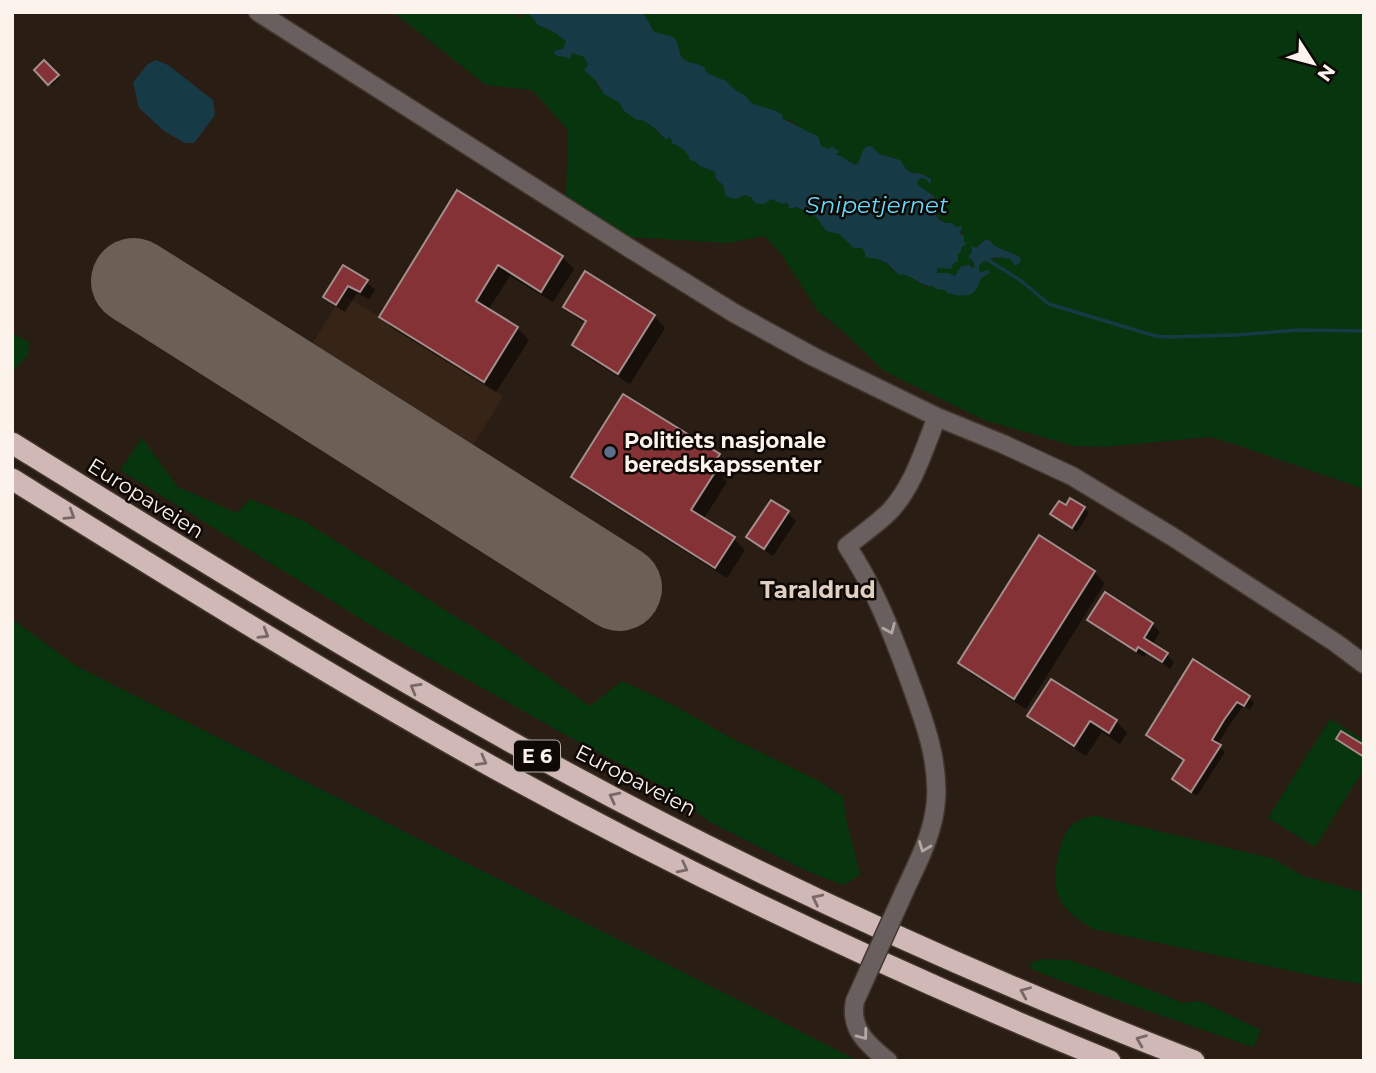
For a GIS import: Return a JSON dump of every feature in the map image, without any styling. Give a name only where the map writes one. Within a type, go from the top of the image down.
[{"type":"highway","name":"Europaveien","points":[[12,443],[327,636],[448,707],[574,776],[724,853],[890,933],[1029,994],[1194,1061]]},
{"type":"highway","name":"E 6","points":[[12,479],[310,662],[591,820],[806,928],[952,995],[1110,1061]]},
{"type":"street","points":[[258,12],[734,313],[814,357],[937,417],[1003,444],[1083,483],[1173,537],[1364,664]]},
{"type":"street","points":[[888,1061],[871,1046],[858,1029],[853,1017],[855,1001],[918,862],[933,822],[936,783],[932,748],[893,635],[869,583],[847,546],[890,511],[901,497],[916,470],[937,417]]},
{"type":"shaded area","points":[[343,294],[484,382],[503,397],[469,451],[309,349]]},
{"type":"green space","points":[[393,12],[515,12],[515,16],[521,19],[523,12],[528,12],[538,25],[566,41],[563,49],[558,50],[562,55],[570,58],[571,54],[576,54],[585,59],[588,66],[585,68],[600,90],[620,103],[623,110],[656,129],[660,135],[669,137],[676,146],[685,150],[690,160],[716,172],[716,180],[724,186],[724,193],[740,198],[745,195],[758,203],[765,203],[770,199],[788,203],[789,209],[797,207],[817,218],[826,231],[839,234],[854,248],[862,248],[872,258],[883,262],[899,275],[905,274],[927,287],[933,286],[947,293],[979,283],[981,278],[987,276],[978,268],[984,261],[1009,258],[1017,266],[1019,256],[995,246],[986,239],[975,248],[973,246],[969,256],[975,267],[971,268],[970,264],[965,264],[955,276],[937,273],[938,268],[947,269],[958,261],[958,254],[966,242],[961,230],[938,217],[936,214],[940,212],[939,208],[935,211],[931,207],[935,201],[934,196],[917,183],[920,178],[929,183],[932,180],[923,174],[912,173],[873,148],[866,147],[856,165],[837,155],[835,149],[828,150],[821,146],[816,134],[806,132],[793,122],[783,119],[776,111],[751,103],[726,81],[707,73],[704,67],[684,60],[679,46],[671,37],[653,31],[642,12],[1364,12],[1364,491],[1210,437],[1103,447],[1074,446],[984,420],[884,371],[818,311],[780,252],[764,236],[728,243],[629,237],[566,196],[568,130],[532,90],[486,85]]},
{"type":"green space","points":[[12,333],[29,342],[28,355],[12,372]]},
{"type":"green space","points":[[142,438],[178,487],[237,513],[250,499],[304,521],[510,651],[590,706],[622,681],[817,780],[843,797],[860,875],[843,885],[807,871],[708,821],[668,789],[379,630],[120,470]]},
{"type":"green space","points":[[12,619],[76,666],[859,1061],[12,1061]]},
{"type":"green space","points":[[1330,719],[1364,740],[1364,769],[1315,847],[1268,818]]},
{"type":"green space","points":[[1096,816],[1274,859],[1303,876],[1364,893],[1364,984],[1093,929],[1064,906],[1058,895],[1055,878],[1064,837],[1072,825]]},
{"type":"green space","points":[[1041,959],[1068,960],[1183,1003],[1200,1001],[1261,1030],[1253,1047],[1031,969],[1029,964]]},
{"type":"water","name":"Snipetjernet","points":[[528,12],[642,12],[653,31],[675,39],[685,60],[704,67],[707,73],[726,81],[751,103],[776,111],[783,119],[818,136],[821,146],[828,149],[833,146],[839,150],[837,155],[856,165],[864,148],[871,146],[879,154],[900,160],[912,173],[931,179],[929,183],[920,178],[917,183],[934,196],[935,201],[931,207],[935,211],[941,209],[936,214],[938,219],[956,227],[962,226],[960,234],[967,243],[961,248],[958,261],[952,265],[952,269],[939,268],[937,273],[955,276],[965,264],[970,264],[971,268],[975,267],[968,257],[972,246],[976,248],[986,239],[1021,258],[1020,262],[1016,266],[1006,258],[985,261],[979,266],[979,271],[988,270],[990,273],[981,278],[976,289],[969,294],[953,295],[899,275],[887,263],[878,259],[865,257],[862,248],[854,248],[839,234],[826,231],[817,218],[797,207],[789,209],[788,203],[770,199],[765,204],[755,203],[751,197],[745,195],[728,197],[725,195],[724,186],[716,179],[715,172],[690,160],[685,151],[672,143],[669,137],[666,140],[656,129],[635,119],[623,110],[620,103],[604,94],[596,81],[584,70],[588,65],[584,57],[572,53],[570,59],[554,54],[554,51],[563,49],[566,41],[538,25]]},
{"type":"water","points":[[156,60],[168,65],[213,100],[215,115],[194,143],[185,143],[164,131],[139,108],[133,82],[148,64]]},
{"type":"building","points":[[44,60],[59,75],[48,85],[34,70]]},
{"type":"building","points":[[457,190],[563,256],[541,292],[498,265],[476,301],[518,327],[484,382],[379,317]]},
{"type":"building","points":[[343,265],[368,280],[360,292],[348,286],[336,305],[323,297]]},
{"type":"building","points":[[585,271],[655,315],[618,374],[572,345],[586,321],[563,307]]},
{"type":"building","points":[[623,394],[720,454],[712,466],[717,469],[691,510],[735,537],[715,568],[571,477]]},
{"type":"building","points":[[1070,498],[1085,507],[1072,528],[1050,514],[1059,501],[1066,505]]},
{"type":"building","points":[[771,500],[789,511],[764,549],[746,537]]},
{"type":"building","points":[[1039,535],[1095,571],[1014,699],[958,663]]},
{"type":"building","points":[[1105,592],[1153,623],[1144,638],[1168,653],[1162,662],[1138,647],[1136,651],[1087,620]]},
{"type":"building","points":[[1193,659],[1250,696],[1244,706],[1237,702],[1224,720],[1212,740],[1221,745],[1191,792],[1172,779],[1184,760],[1146,735]]},
{"type":"building","points":[[1051,679],[1117,720],[1109,733],[1090,721],[1074,746],[1027,716]]},
{"type":"building","points":[[1341,731],[1364,745],[1364,757],[1336,739]]},
{"type":"waterway","points":[[988,260],[1020,280],[1049,304],[1155,336],[1236,335],[1299,330],[1364,331]]},
{"type":"runway","points":[[134,281],[619,588]]},
{"type":"place","name":"Politiets nasjonale beredskapssenter","points":[[610,452]]},
{"type":"district","name":"Taraldrud","points":[[818,590]]}]
